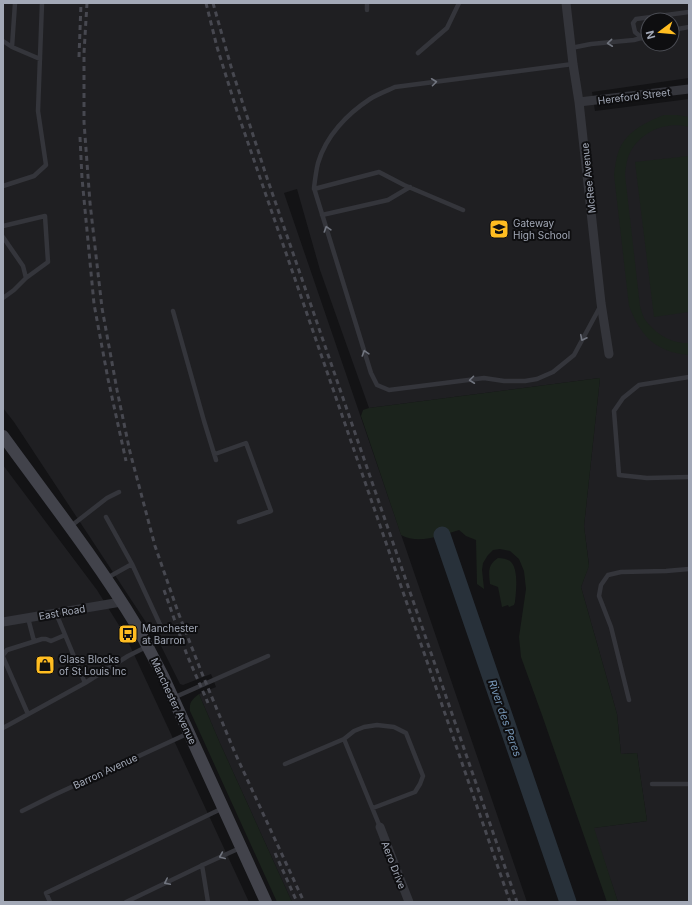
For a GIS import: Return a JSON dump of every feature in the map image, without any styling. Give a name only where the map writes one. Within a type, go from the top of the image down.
[{"type":"main road","name":"Manchester Avenue","points":[[3,436],[106,579],[147,646],[163,676],[266,902]]},
{"type":"street","name":"McRee Avenue","points":[[566,3],[609,354]]},
{"type":"street","name":"Hereford Street","points":[[579,102],[689,89]]},
{"type":"street","name":"East Road","points":[[3,622],[121,602]]},
{"type":"street","name":"Aero Drive","points":[[380,827],[409,902]]},
{"type":"lane","points":[[12,47],[15,3]]},
{"type":"lane","points":[[3,186],[34,176],[46,165],[38,111],[42,3]]},
{"type":"lane","points":[[367,3],[367,10]]},
{"type":"lane","points":[[418,53],[447,28],[459,3]]},
{"type":"lane","points":[[640,18],[636,19],[633,24],[635,32],[640,36]]},
{"type":"lane","points":[[571,48],[591,44],[640,38]]},
{"type":"lane","points":[[3,41],[12,47],[40,59]]},
{"type":"lane","points":[[573,64],[395,87],[371,99],[340,124],[327,143],[318,163],[314,189],[371,373],[377,385],[389,390],[484,378],[504,381],[525,381],[553,372],[574,355],[602,303]]},
{"type":"lane","points":[[314,189],[379,172],[463,210]]},
{"type":"lane","points":[[322,215],[388,200],[410,187]]},
{"type":"lane","points":[[3,226],[45,216],[48,262],[26,278],[3,298]]},
{"type":"lane","points":[[3,237],[23,266],[26,278]]},
{"type":"lane","points":[[173,311],[216,460]]},
{"type":"lane","points":[[689,377],[639,385],[623,398],[614,411],[619,475],[647,478],[689,477]]},
{"type":"lane","points":[[215,454],[246,443],[268,503],[270,511],[239,522]]},
{"type":"lane","points":[[69,527],[107,498],[119,492]]},
{"type":"lane","points":[[106,517],[132,564],[163,631]]},
{"type":"lane","points":[[106,579],[132,564]]},
{"type":"lane","points":[[629,700],[611,627],[599,596],[601,585],[608,575],[621,572],[689,569]]},
{"type":"lane","points":[[56,613],[85,683]]},
{"type":"lane","points":[[28,618],[34,641]]},
{"type":"lane","points":[[28,714],[3,658],[7,650],[42,639],[51,641],[65,636]]},
{"type":"lane","points":[[3,728],[85,683],[147,646]]},
{"type":"lane","points":[[173,698],[268,656]]},
{"type":"lane","points":[[285,764],[344,739],[354,731],[364,727],[377,725],[394,727],[406,733],[423,776],[415,792],[373,808]]},
{"type":"lane","name":"Barron Avenue","points":[[22,811],[189,733]]},
{"type":"lane","points":[[344,739],[380,827]]},
{"type":"lane","points":[[652,784],[689,784]]},
{"type":"lane","points":[[50,902],[46,893],[224,808]]},
{"type":"lane","points":[[126,902],[241,848]]},
{"type":"lane","points":[[202,865],[208,902]]},
{"type":"shaded area","points":[[3,3],[689,3],[689,78],[592,92],[595,111],[689,99],[689,902],[618,902],[593,828],[647,821],[637,753],[621,754],[617,714],[581,587],[589,565],[584,526],[600,378],[369,408],[320,270],[297,189],[284,193],[527,902],[292,902],[199,694],[216,687],[211,674],[183,685],[180,684],[159,642],[14,422],[3,408]]},
{"type":"shaded area","points":[[664,115],[689,117],[689,127],[681,125],[665,126],[650,132],[643,137],[637,142],[630,152],[625,175],[640,306],[644,318],[658,333],[676,342],[689,343],[689,355],[667,350],[651,341],[644,334],[629,306],[614,175],[618,153],[622,143],[632,132],[644,124]]},
{"type":"shaded area","points":[[689,156],[689,312],[654,317],[635,162]]},
{"type":"shaded area","points":[[600,378],[584,526],[589,566],[581,587],[617,714],[621,754],[637,753],[647,821],[594,828],[618,902],[607,902],[521,657],[519,637],[526,589],[524,571],[519,559],[510,551],[500,549],[493,550],[483,563],[482,570],[484,589],[477,584],[476,540],[466,536],[459,530],[423,539],[408,538],[401,535],[361,416],[363,410],[369,408]]},
{"type":"shaded area","points":[[3,465],[97,590],[125,635],[249,902],[3,902]]},
{"type":"shaded area","points":[[498,558],[510,561],[515,569],[515,602],[514,605],[509,607],[508,605],[502,607],[498,587],[490,584],[490,566]]},
{"type":"shaded area","points":[[199,694],[292,902],[277,902],[190,711],[193,699]]},
{"type":"waterway","name":"River des Peres","points":[[442,535],[568,902]]},
{"type":"railway","points":[[79,57],[81,3]]},
{"type":"railway","points":[[87,3],[84,53],[84,122],[90,203],[102,308],[130,452],[155,546],[178,612],[235,753],[304,902]]},
{"type":"railway","points":[[206,3],[217,47],[237,111],[510,902]]},
{"type":"railway","points":[[213,3],[232,70],[266,175],[517,902]]},
{"type":"railway","points":[[80,137],[82,178],[94,304],[108,379],[126,461]]},
{"type":"railway","points":[[164,590],[187,655],[208,703]]},
{"type":"railway","points":[[275,853],[297,902]]},
{"type":"place","name":"Gateway High School","points":[[499,229]]},
{"type":"place","name":"Manchester at Barron","points":[[128,634]]},
{"type":"place","name":"Glass Blocks of St Louis Inc","points":[[45,665]]}]
